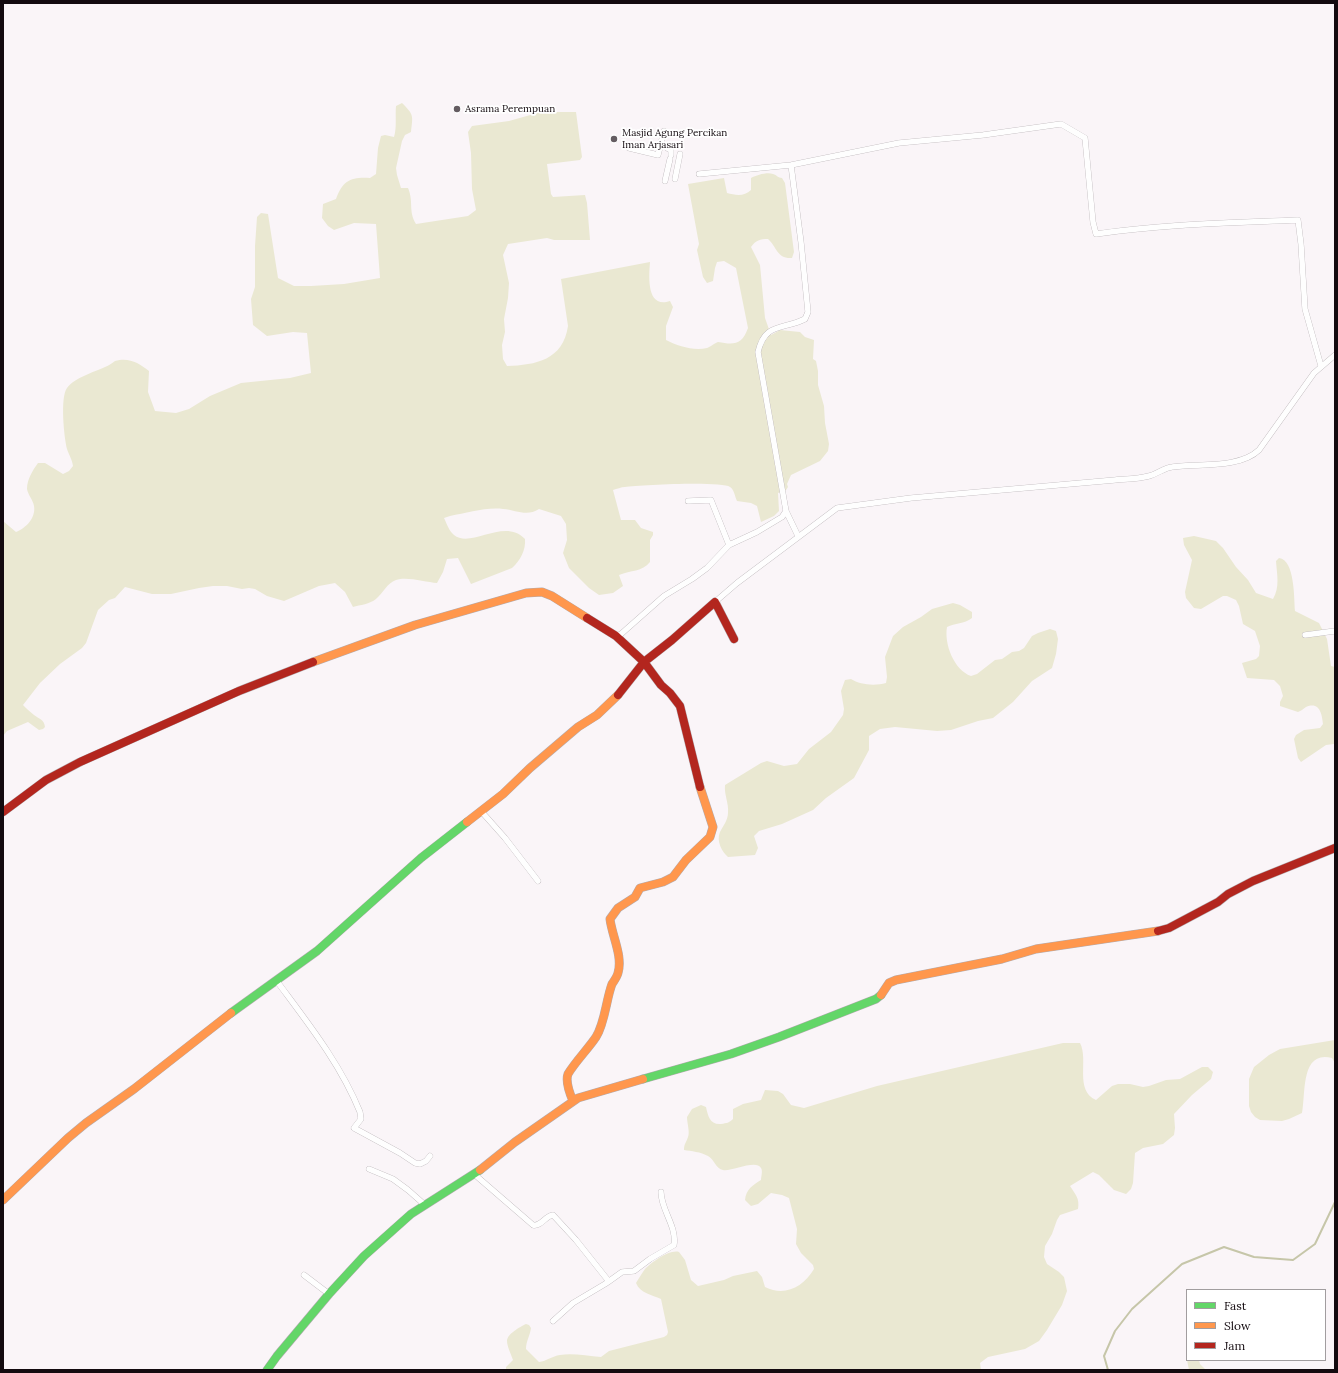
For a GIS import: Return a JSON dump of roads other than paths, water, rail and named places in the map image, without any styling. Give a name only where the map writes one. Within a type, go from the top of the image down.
[{"type":"street","points":[[699,174],[791,165],[899,143],[983,135],[1062,124],[1084,138],[1093,222],[1096,234],[1116,231],[1222,223],[1298,220],[1305,309],[1321,366]]},
{"type":"street","points":[[629,148],[658,155],[663,147],[664,131]]},
{"type":"street","points":[[663,147],[671,150],[673,160],[672,173],[665,181]]},
{"type":"street","points":[[672,173],[673,160],[680,154]]},
{"type":"street","points":[[791,165],[808,312],[805,319],[802,321],[768,332],[764,337],[758,352],[786,511],[798,536]]},
{"type":"street","points":[[3,1200],[68,1138],[165,1066],[276,980],[317,951],[420,858],[503,794],[530,768],[578,728],[597,715],[619,694],[644,662],[672,640],[737,583],[837,508],[911,498],[1115,480],[1148,476],[1170,467],[1239,461],[1259,450],[1314,373],[1335,355]]},
{"type":"street","points":[[688,500],[711,500],[729,545]]},
{"type":"street","points":[[616,636],[621,634],[664,596],[707,568],[729,545],[757,532],[782,517],[786,511]]},
{"type":"street","points":[[3,812],[46,780],[80,762],[239,691],[309,663],[408,628],[461,611],[526,593],[542,592],[552,596],[616,636],[644,662],[661,685],[670,693],[680,706],[699,786],[713,824],[713,832],[706,842],[685,861],[674,876],[665,882],[640,888],[635,897],[618,908],[612,916],[610,922],[618,952],[618,972],[612,985],[597,1036],[568,1075],[568,1088],[573,1101]]},
{"type":"street","points":[[715,602],[734,639]]},
{"type":"street","points":[[1306,635],[1335,630]]},
{"type":"street","points":[[481,811],[505,838],[538,880]]},
{"type":"street","points":[[267,1370],[329,1294],[364,1256],[411,1214],[474,1174],[515,1142],[578,1098],[615,1086],[731,1054],[779,1037],[876,999],[881,995],[889,983],[896,980],[1002,959],[1036,949],[1156,932],[1169,928],[1218,902],[1240,887],[1335,848]]},
{"type":"street","points":[[276,980],[323,1044],[342,1074],[360,1112],[361,1119],[354,1128],[400,1153],[415,1163],[420,1164],[426,1161],[430,1156]]},
{"type":"street","points":[[369,1169],[393,1179],[425,1205]]},
{"type":"street","points":[[474,1174],[533,1225],[538,1225],[550,1215],[553,1215],[576,1240],[608,1282]]},
{"type":"street","points":[[552,1321],[573,1303],[622,1272],[634,1271],[650,1259],[674,1245],[675,1238],[661,1199],[661,1192]]},
{"type":"street","points":[[304,1275],[329,1294]]},
{"type":"waterway","points":[[1108,1370],[1104,1356],[1115,1331],[1132,1309],[1182,1264],[1224,1247],[1254,1257],[1293,1260],[1315,1244],[1335,1202]]},
{"type":"place","name":"Asrama Perempuan","points":[[457,109]]},
{"type":"place","name":"Masjid Agung Percikan Iman Arjasari","points":[[614,139]]}]
